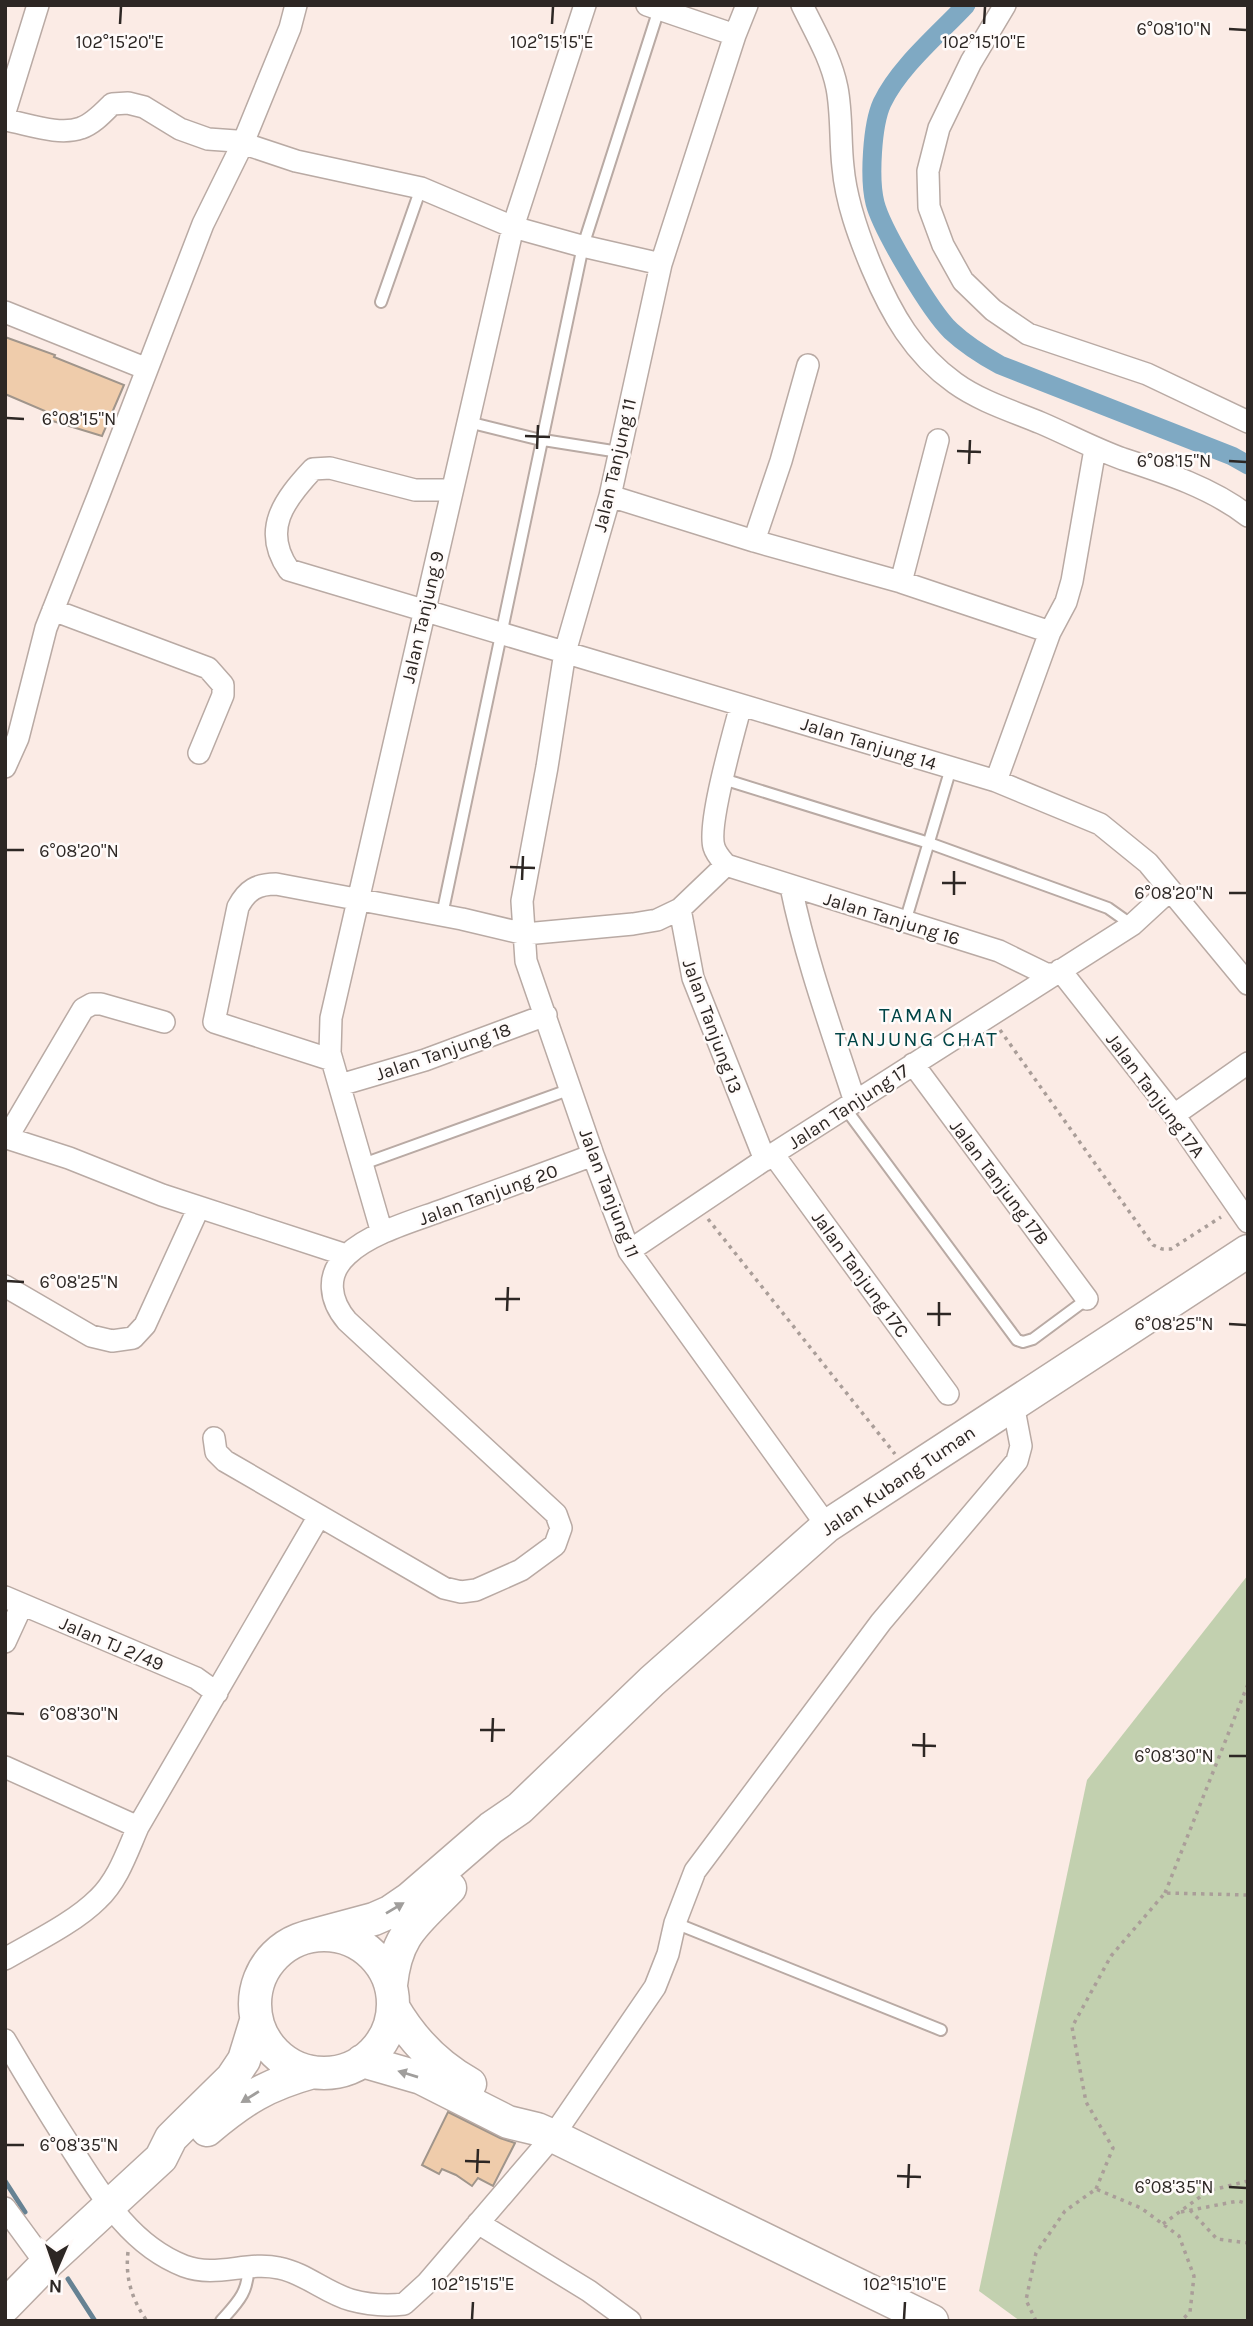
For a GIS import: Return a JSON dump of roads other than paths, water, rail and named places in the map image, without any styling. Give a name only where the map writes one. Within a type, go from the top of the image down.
[{"type":"main road","name":"Jalan Kubang Tuman","points":[[307,1937],[374,1919],[409,1899],[491,1828],[520,1808],[652,1681],[827,1526],[1248,1251]]},
{"type":"main road","name":"Jalan Kubang Tuman","points":[[392,1996],[393,1964],[408,1931],[499,1838],[520,1808]]},
{"type":"main road","points":[[392,1996],[389,2028],[378,2047],[362,2062],[330,2073],[296,2067],[278,2056],[264,2040],[256,2021],[254,2003],[257,1985],[264,1968],[276,1954],[290,1943],[307,1937],[330,1935],[352,1941],[371,1953],[385,1971],[392,1996],[415,2041],[430,2056],[459,2078],[515,2109],[545,2132]]},
{"type":"main road","points":[[161,2158],[181,2127],[232,2078],[244,2060],[256,2021]]},
{"type":"main road","points":[[362,2062],[421,2078],[508,2122],[545,2132],[932,2321]]},
{"type":"main road","points":[[5,2306],[46,2264],[161,2158],[187,2146],[251,2095],[269,2086],[313,2072]]},
{"type":"street","points":[[5,112],[38,5]]},
{"type":"street","points":[[5,767],[12,734],[46,628],[202,224],[243,143],[290,28],[296,5]]},
{"type":"street","name":"Jalan Tanjung 9","points":[[382,1233],[330,1053],[331,1018],[513,226],[584,5]]},
{"type":"street","name":"Jalan Tanjung 11","points":[[747,5],[661,264],[610,496],[565,652],[522,901],[526,961],[629,1251],[827,1526]]},
{"type":"street","points":[[802,5],[826,52],[837,88],[843,168],[850,206],[873,269],[895,317],[913,345],[930,363],[957,384],[992,403],[1095,449],[1167,474],[1230,502],[1248,516]]},
{"type":"street","points":[[653,7],[735,35]]},
{"type":"street","points":[[1000,7],[939,128],[928,171],[929,207],[943,245],[964,281],[993,310],[1028,334],[1147,374],[1248,422]]},
{"type":"street","points":[[5,120],[56,130],[81,128],[97,119],[111,104],[128,103],[144,107],[180,128],[208,139],[243,143],[296,162],[421,188],[513,226],[661,264]]},
{"type":"street","points":[[5,312],[147,369]]},
{"type":"street","points":[[754,541],[808,365]]},
{"type":"street","points":[[901,582],[938,440]]},
{"type":"street","points":[[996,781],[1050,632],[1066,602],[1095,449]]},
{"type":"street","name":"Jalan Tanjung 14","points":[[452,490],[415,490],[330,468],[313,469],[288,497],[278,516],[276,538],[280,557],[289,570],[996,781],[1100,824],[1148,863],[1248,984]]},
{"type":"street","points":[[610,496],[754,541],[901,582],[1050,632]]},
{"type":"street","points":[[53,610],[208,668],[223,685],[223,695],[199,753]]},
{"type":"street","points":[[332,1060],[215,1022],[238,907],[244,894],[255,887],[276,884],[442,915],[524,934],[657,920],[680,909],[726,865],[713,845],[713,834],[741,705]]},
{"type":"street","name":"Jalan Tanjung 16","points":[[726,865],[999,951],[1046,974],[1058,972]]},
{"type":"street","points":[[792,887],[799,924],[850,1105]]},
{"type":"street","name":"Jalan Tanjung 17","points":[[629,1251],[769,1157],[1132,925],[1170,890]]},
{"type":"street","name":"Jalan Tanjung 13","points":[[680,909],[693,978],[769,1157]]},
{"type":"street","name":"Jalan Tanjung 17A","points":[[1058,972],[1174,1115],[1242,1214]]},
{"type":"street","points":[[164,1022],[101,1004],[92,1004],[83,1009],[6,1139],[69,1158],[105,1174],[346,1255],[335,1272],[331,1290],[336,1308],[556,1514],[561,1528],[555,1545],[521,1570],[476,1590],[460,1592],[443,1588],[225,1461],[216,1452],[214,1438]]},
{"type":"street","name":"Jalan Tanjung 18","points":[[340,1085],[425,1060],[546,1015]]},
{"type":"street","points":[[1174,1115],[1248,1063]]},
{"type":"street","name":"Jalan Tanjung 17B","points":[[914,1064],[1087,1299]]},
{"type":"street","name":"Jalan Tanjung 20","points":[[346,1255],[382,1233],[593,1155]]},
{"type":"street","name":"Jalan Tanjung 17C","points":[[769,1157],[948,1394]]},
{"type":"street","points":[[5,1286],[91,1336],[112,1340],[133,1338],[145,1325],[199,1206]]},
{"type":"street","points":[[5,2040],[108,2206],[135,2235],[162,2256],[185,2267],[227,2271],[248,2267],[278,2267],[300,2275],[372,2313],[409,2313],[427,2283],[478,2223],[655,1987],[695,1871],[881,1622],[1017,1461],[1021,1446],[1013,1404]]},
{"type":"street","points":[[5,1959],[71,1919],[98,1899],[117,1875],[138,1827],[319,1516]]},
{"type":"street","points":[[5,1642],[14,1601]]},
{"type":"street","name":"Jalan TJ 2/49","points":[[14,1601],[196,1678],[217,1693]]},
{"type":"street","points":[[5,1767],[138,1827]]},
{"type":"street","points":[[5,2208],[46,2264]]},
{"type":"street","points":[[478,2223],[589,2291],[631,2321]]},
{"type":"lane","points":[[442,915],[583,246],[653,7]]},
{"type":"lane","points":[[381,302],[421,188]]},
{"type":"lane","points":[[468,422],[542,439],[619,452]]},
{"type":"lane","points":[[905,922],[951,768]]},
{"type":"lane","points":[[723,779],[929,843],[1108,908],[1132,925]]},
{"type":"lane","points":[[363,1164],[571,1089]]},
{"type":"lane","points":[[850,1105],[1017,1340],[1023,1342],[1033,1339],[1087,1299]]},
{"type":"lane","points":[[675,1923],[941,2030]]},
{"type":"lane","points":[[221,2321],[240,2300],[247,2286],[248,2267]]},
{"type":"waterway","points":[[966,5],[898,77],[882,103],[876,125],[872,167],[875,203],[908,270],[951,331],[993,361],[1232,456],[1248,465]]},
{"type":"waterway","points":[[5,2181],[25,2212]]},
{"type":"waterway","points":[[68,2279],[95,2321]]},
{"type":"district","name":"TAMAN TANJUNG CHAT","points":[[917,1027]]}]
